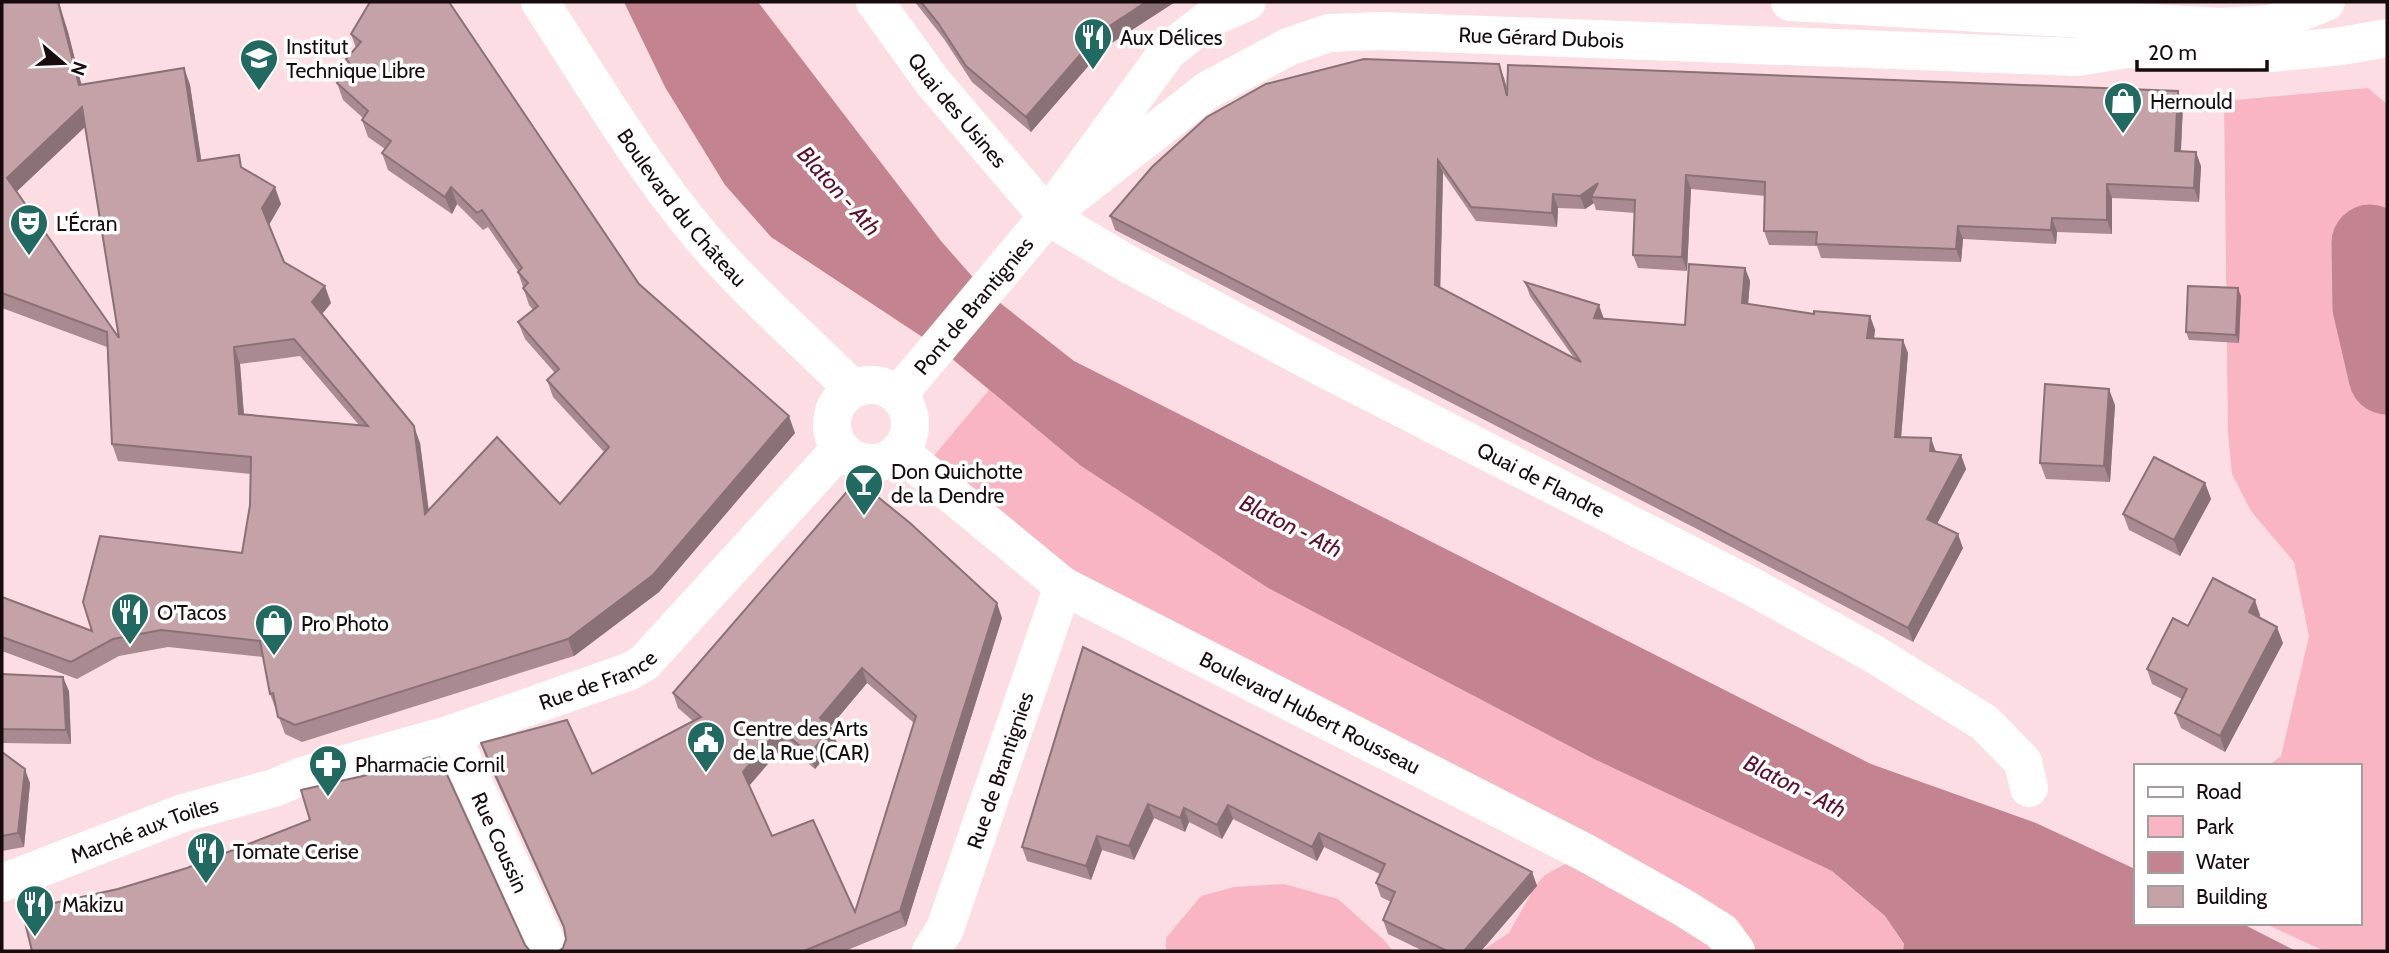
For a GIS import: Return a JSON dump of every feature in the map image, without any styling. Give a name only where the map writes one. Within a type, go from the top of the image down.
[{"type":"street","name":"Boulevard du Château","points":[[540,2],[670,197],[701,236],[735,273],[853,388]]},
{"type":"street","name":"Quai des Usines","points":[[875,2],[932,81],[1047,216]]},
{"type":"street","points":[[1047,216],[1168,51],[1209,19],[1247,2]]},
{"type":"street","points":[[1790,2],[2220,27],[2272,24],[2326,2]]},
{"type":"street","name":"Rue Gérard Dubois","points":[[1047,216],[1208,90],[1288,47],[1329,33],[1394,32],[2077,57],[2128,50],[2272,53],[2352,45],[2387,38]]},
{"type":"street","name":"Pont de Brantignies","points":[[898,395],[1047,216]]},
{"type":"street","name":"Quai de Flandre","points":[[1047,216],[1128,264],[1327,370],[1749,585],[1874,654],[1985,723],[2026,775]]},
{"type":"street","points":[[875,384],[898,395],[909,414],[911,427],[907,440],[899,451],[889,459],[863,463],[850,458],[840,449],[832,428],[832,416],[844,395],[853,388],[875,384]]},
{"type":"street","name":"Rue de France","points":[[274,788],[302,776],[452,734],[628,672],[644,663],[840,449]]},
{"type":"street","name":"Boulevard Hubert Rousseau","points":[[899,451],[1063,586],[1586,853],[1722,932],[1736,951]]},
{"type":"street","name":"Rue de Brantignies","points":[[931,951],[945,929],[1063,586]]},
{"type":"street","name":"Rue Coussin","points":[[452,734],[550,951]]},
{"type":"street","name":"Marché aux Toiles","points":[[9,881],[183,813],[274,788]]},
{"type":"green space","points":[[2368,88],[2387,104],[2387,951],[2324,951],[2268,925],[2361,925],[2361,764],[2271,764],[2281,756],[2309,636],[2294,562],[2251,511],[2232,474],[2228,433],[2224,101]]},
{"type":"green space","points":[[989,390],[1081,466],[1268,588],[1594,759],[1832,871],[1885,916],[1904,945],[1903,951],[1481,951],[1509,933],[1535,886],[1545,875],[1585,853],[1063,586],[922,470]]},
{"type":"green space","points":[[1284,884],[1338,899],[1393,951],[1166,951],[1166,938],[1201,896],[1234,887]]},
{"type":"water","name":"Blaton - Ath","points":[[624,2],[758,2],[941,241],[985,291],[1074,361],[1871,764],[2036,823],[2134,869],[2134,925],[2245,925],[2296,951],[1903,951],[1904,944],[1885,916],[1832,871],[1594,759],[1268,588],[1081,466],[939,348],[771,237],[725,185],[665,87]]},
{"type":"building","points":[[2,2],[58,2],[79,85],[184,68],[198,161],[239,155],[241,167],[275,187],[262,208],[284,262],[325,286],[312,302],[414,426],[425,514],[497,437],[560,504],[609,447],[547,380],[559,369],[518,322],[538,306],[523,288],[528,283],[518,272],[522,268],[482,210],[477,213],[451,187],[445,197],[382,153],[391,141],[362,120],[368,111],[337,83],[351,65],[346,59],[361,42],[351,34],[370,2],[449,2],[639,284],[789,416],[653,575],[568,639],[295,725],[278,717],[273,693],[270,694],[260,641],[161,630],[113,639],[71,662],[2,637],[2,597],[92,631],[83,602],[100,536],[242,553],[250,505],[251,457],[112,444],[107,332],[2,293]],"holes":[[[82,107],[119,338],[7,178]],[[294,339],[368,426],[239,414],[234,347]]]},
{"type":"building","points":[[921,2],[1146,2],[1099,33],[1026,117],[966,66]]},
{"type":"building","points":[[1364,59],[1499,64],[1507,96],[1508,65],[2178,91],[2175,151],[2196,152],[2194,188],[2107,184],[2107,220],[2052,218],[2051,230],[1958,226],[1956,249],[1816,244],[1817,232],[1764,231],[1765,182],[1686,175],[1682,257],[1633,255],[1635,200],[1591,197],[1598,183],[1580,196],[1553,194],[1552,213],[1471,207],[1438,160],[1435,285],[1581,362],[1525,282],[1599,305],[1594,318],[1685,325],[1689,264],[1745,268],[1742,303],[1814,314],[1814,311],[1870,316],[1867,338],[1903,340],[1895,437],[1931,438],[1930,451],[1961,455],[1927,519],[1958,534],[1908,628],[1110,216],[1152,167],[1207,117],[1266,84]]},
{"type":"building","points":[[2188,286],[2238,288],[2236,335],[2186,332]]},
{"type":"building","points":[[2045,384],[2109,389],[2104,466],[2040,463]]},
{"type":"building","points":[[2154,457],[2205,483],[2174,540],[2123,514]]},
{"type":"building","points":[[857,480],[910,523],[997,603],[900,911],[804,951],[559,951],[566,939],[564,927],[481,743],[567,720],[592,774],[701,717],[673,693]],"holes":[[[862,668],[916,716],[855,912],[813,820],[772,836],[743,772],[779,729],[810,754],[831,728],[820,718]]]},
{"type":"building","points":[[2213,578],[2255,600],[2249,612],[2277,627],[2220,736],[2175,713],[2187,689],[2147,669],[2173,618],[2188,626]]},
{"type":"building","points":[[1083,647],[1532,872],[1464,951],[1447,951],[1383,920],[1395,892],[1376,883],[1385,864],[1319,833],[1312,847],[1228,805],[1217,825],[1184,808],[1180,818],[1148,804],[1129,846],[1097,836],[1086,866],[1022,847]]},
{"type":"building","points":[[2,674],[63,677],[66,730],[2,729]]},
{"type":"building","points":[[2,752],[25,769],[18,833],[2,836]]},
{"type":"building","points":[[438,755],[530,951],[32,951],[22,910],[118,889],[187,868],[310,820],[301,790],[389,770],[386,769]]},
{"type":"waterway","points":[[2370,243],[2371,307],[2387,376]]},
{"type":"place","name":"Aux Délices","points":[[1093,71]]},
{"type":"place","name":"Institut Technique Libre","points":[[259,92]]},
{"type":"place","name":"Hernould","points":[[2123,135]]},
{"type":"place","name":"L'Écran","points":[[29,257]]},
{"type":"place","name":"Don Quichotte de la Dendre","points":[[864,517]]},
{"type":"place","name":"O'Tacos","points":[[130,646]]},
{"type":"place","name":"Pro Photo","points":[[274,657]]},
{"type":"place","name":"Centre des Arts de la Rue (CAR)","points":[[706,774]]},
{"type":"place","name":"Pharmacie Cornil","points":[[328,798]]},
{"type":"place","name":"Tomate Cerise","points":[[206,885]]},
{"type":"place","name":"Makizu","points":[[35,938]]}]
